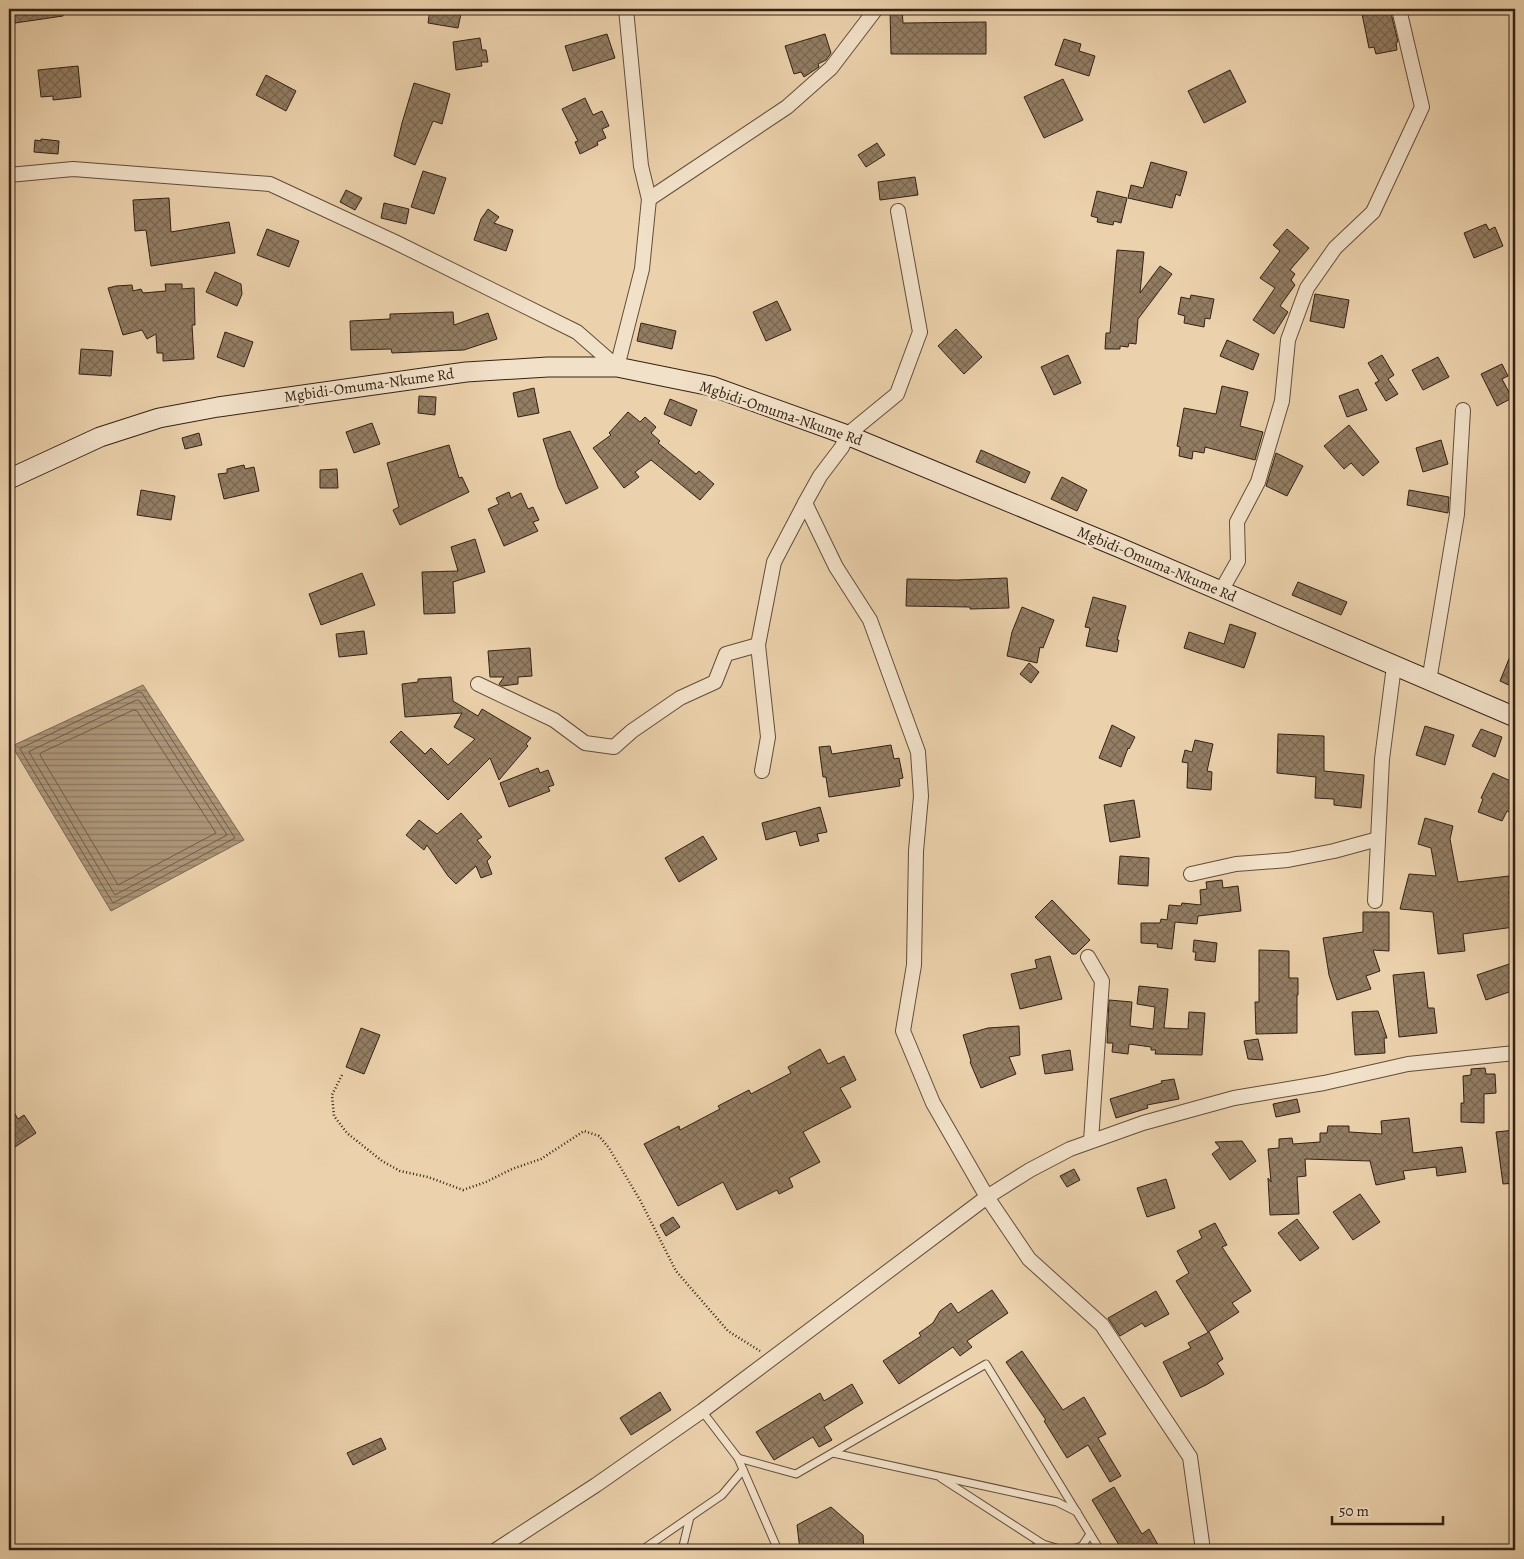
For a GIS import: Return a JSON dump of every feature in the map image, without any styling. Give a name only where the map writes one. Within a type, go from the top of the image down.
[{"type":"street","points":[[9,175],[73,169],[270,184],[395,242],[577,332],[617,367],[642,269],[649,199],[641,166],[626,9]]},
{"type":"street","points":[[649,199],[786,107],[831,68],[876,9]]},
{"type":"street","points":[[1221,591],[1238,561],[1237,522],[1258,482],[1282,401],[1288,340],[1307,288],[1335,248],[1373,212],[1422,108],[1399,9]]},
{"type":"street","points":[[762,771],[768,736],[758,645],[774,562],[820,476],[842,446],[847,435],[897,394],[920,332],[898,211]]},
{"type":"street","name":"Mgbidi-Omuma-Nkume Rd","points":[[9,479],[100,437],[159,418],[218,407],[466,372],[548,367],[617,367],[711,386],[847,435],[1221,591],[1515,717]]},
{"type":"street","points":[[1429,681],[1457,514],[1463,410]]},
{"type":"street","points":[[805,503],[836,567],[870,620],[918,752],[921,796],[916,851],[914,965],[903,1032],[933,1104],[987,1197],[1029,1259],[1102,1325],[1190,1457],[1203,1550]]},
{"type":"street","points":[[478,684],[554,720],[585,743],[614,747],[632,731],[680,698],[715,682],[726,654],[758,645]]},
{"type":"street","points":[[1375,902],[1382,759],[1394,666]]},
{"type":"street","points":[[1191,874],[1236,864],[1297,858],[1334,851],[1378,838]]},
{"type":"street","points":[[1088,957],[1102,981],[1091,1141]]},
{"type":"street","points":[[496,1550],[596,1485],[702,1411],[987,1197],[1030,1170],[1070,1149],[1143,1122],[1234,1098],[1324,1083],[1408,1064],[1515,1053]]},
{"type":"lane","points":[[738,1458],[796,1474],[986,1364],[1100,1550]]},
{"type":"lane","points":[[702,1411],[738,1458],[778,1550]]},
{"type":"lane","points":[[833,1453],[1057,1502],[1077,1512]]},
{"type":"lane","points":[[642,1550],[722,1495],[743,1470]]},
{"type":"lane","points":[[937,1476],[1043,1544],[1062,1550]]},
{"type":"lane","points":[[682,1550],[690,1516]]},
{"type":"lane","points":[[1070,1550],[1082,1546],[1090,1534]]},
{"type":"lane","points":[[1029,1550],[1043,1544]]},
{"type":"path","points":[[342,1075],[332,1095],[334,1116],[347,1133],[382,1162],[400,1171],[428,1177],[463,1190],[541,1159],[584,1131],[599,1136],[610,1148],[640,1200],[676,1271],[728,1332],[772,1358]]},
{"type":"water","points":[[143,685],[244,840],[111,911],[12,746]]},
{"type":"building","points":[[13,9],[63,9],[63,16],[15,23]]},
{"type":"building","points":[[430,9],[462,9],[458,28],[428,23]]},
{"type":"building","points":[[890,9],[902,9],[903,23],[986,22],[986,54],[891,54]]},
{"type":"building","points":[[1361,9],[1390,9],[1398,42],[1396,42],[1397,50],[1376,54],[1374,47],[1369,48]]},
{"type":"building","points":[[607,34],[615,58],[573,71],[565,46]]},
{"type":"building","points":[[825,34],[831,53],[826,60],[818,64],[819,67],[804,77],[801,72],[794,74],[785,46]]},
{"type":"building","points":[[480,38],[482,50],[486,50],[488,62],[481,62],[482,66],[456,70],[453,42]]},
{"type":"building","points":[[1064,39],[1081,44],[1079,51],[1095,56],[1089,76],[1055,65]]},
{"type":"building","points":[[78,66],[81,97],[53,100],[53,96],[41,97],[38,70]]},
{"type":"building","points":[[1230,70],[1246,102],[1204,123],[1188,91]]},
{"type":"building","points":[[266,75],[296,91],[286,111],[256,95]]},
{"type":"building","points":[[1063,79],[1083,120],[1044,138],[1024,97]]},
{"type":"building","points":[[414,83],[450,94],[442,124],[433,121],[415,165],[394,156]]},
{"type":"building","points":[[585,98],[593,115],[602,111],[609,126],[602,129],[606,138],[597,142],[598,145],[580,154],[575,142],[578,141],[562,109]]},
{"type":"building","points":[[41,139],[59,141],[58,154],[34,152],[35,140],[41,141]]},
{"type":"building","points":[[877,143],[885,155],[866,167],[858,155]]},
{"type":"building","points":[[1151,162],[1187,172],[1180,196],[1176,194],[1172,208],[1128,198],[1131,185],[1143,188]]},
{"type":"building","points":[[423,171],[446,178],[434,214],[411,207]]},
{"type":"building","points":[[915,177],[918,195],[880,200],[878,182]]},
{"type":"building","points":[[346,190],[362,198],[355,210],[340,202]]},
{"type":"building","points":[[1097,191],[1127,198],[1121,223],[1114,221],[1113,225],[1097,222],[1098,218],[1091,216]]},
{"type":"building","points":[[169,198],[171,232],[229,222],[235,253],[151,266],[146,230],[135,231],[133,200]]},
{"type":"building","points":[[384,203],[409,209],[406,224],[381,218]]},
{"type":"building","points":[[488,209],[499,217],[494,223],[513,230],[506,251],[474,240],[481,219]]},
{"type":"building","points":[[1486,224],[1489,230],[1495,227],[1503,246],[1474,258],[1464,233]]},
{"type":"building","points":[[267,229],[299,241],[289,267],[257,255]]},
{"type":"building","points":[[1287,229],[1309,248],[1290,270],[1295,274],[1291,280],[1295,285],[1280,306],[1288,312],[1274,334],[1253,320],[1275,288],[1260,278],[1280,251],[1273,245]]},
{"type":"building","points":[[1117,250],[1144,252],[1140,293],[1160,266],[1172,274],[1138,319],[1136,344],[1129,343],[1128,347],[1120,346],[1120,349],[1105,349],[1106,333],[1110,333]]},
{"type":"building","points":[[215,272],[241,284],[242,294],[237,306],[206,292]]},
{"type":"building","points":[[165,284],[182,284],[182,289],[194,288],[195,325],[192,325],[194,359],[163,361],[163,353],[157,353],[156,334],[147,339],[142,330],[123,335],[108,288],[132,285],[133,291],[141,289],[143,293],[166,291]]},
{"type":"building","points":[[1315,294],[1349,300],[1344,328],[1310,321]]},
{"type":"building","points":[[1191,295],[1214,299],[1210,319],[1205,318],[1204,327],[1184,323],[1185,316],[1178,314],[1181,297],[1190,299]]},
{"type":"building","points":[[777,301],[791,330],[766,341],[753,312]]},
{"type":"building","points":[[453,312],[454,325],[488,313],[497,339],[464,350],[392,353],[391,349],[351,350],[350,321],[390,319],[390,314]]},
{"type":"building","points":[[641,323],[676,331],[672,349],[637,341]]},
{"type":"building","points":[[956,329],[982,357],[964,374],[938,346]]},
{"type":"building","points":[[225,332],[253,342],[244,367],[217,357]]},
{"type":"building","points":[[1227,340],[1259,354],[1253,370],[1220,356]]},
{"type":"building","points":[[81,349],[113,351],[111,376],[79,374]]},
{"type":"building","points":[[1068,355],[1081,383],[1054,395],[1041,367]]},
{"type":"building","points":[[1382,355],[1394,375],[1388,379],[1398,394],[1386,401],[1375,383],[1379,381],[1368,363]]},
{"type":"building","points":[[1438,357],[1449,377],[1423,390],[1412,370]]},
{"type":"building","points":[[1502,364],[1508,376],[1502,379],[1512,398],[1497,406],[1481,374]]},
{"type":"building","points":[[1222,386],[1248,392],[1240,426],[1263,432],[1255,460],[1205,447],[1204,453],[1193,451],[1192,459],[1179,456],[1180,447],[1177,446],[1184,408],[1216,414]]},
{"type":"building","points":[[534,388],[539,413],[518,417],[513,393]]},
{"type":"building","points":[[1358,389],[1367,410],[1347,417],[1339,396]]},
{"type":"building","points":[[419,396],[436,397],[435,415],[418,413]]},
{"type":"building","points":[[670,399],[697,410],[691,426],[664,414]]},
{"type":"building","points":[[628,412],[640,422],[645,417],[656,427],[651,433],[660,441],[658,443],[696,474],[699,471],[714,484],[700,500],[651,460],[635,472],[639,477],[624,488],[593,448],[611,435],[609,433]]},
{"type":"building","points":[[372,423],[380,444],[354,453],[346,432]]},
{"type":"building","points":[[1349,425],[1379,462],[1363,476],[1351,463],[1344,469],[1324,446]]},
{"type":"building","points":[[570,431],[598,488],[566,504],[558,487],[543,439]]},
{"type":"building","points":[[199,433],[202,445],[185,449],[182,438]]},
{"type":"building","points":[[1441,440],[1448,464],[1423,472],[1416,448]]},
{"type":"building","points":[[449,445],[459,478],[462,477],[469,492],[400,525],[393,510],[399,507],[387,463]]},
{"type":"building","points":[[981,450],[1030,472],[1025,483],[976,462]]},
{"type":"building","points":[[1276,453],[1303,466],[1287,496],[1266,486]]},
{"type":"building","points":[[244,465],[245,469],[254,467],[259,491],[224,499],[218,474],[227,473],[227,469]]},
{"type":"building","points":[[337,469],[338,488],[320,488],[320,470]]},
{"type":"building","points":[[1062,477],[1087,490],[1077,511],[1051,499]]},
{"type":"building","points":[[141,490],[175,496],[171,520],[137,515]]},
{"type":"building","points":[[1409,490],[1449,497],[1448,513],[1407,505]]},
{"type":"building","points":[[509,492],[511,498],[521,493],[528,509],[533,507],[539,520],[533,522],[538,531],[504,546],[488,509],[499,504],[496,498]]},
{"type":"building","points":[[475,539],[485,572],[453,582],[455,613],[424,614],[422,572],[458,571],[451,547]]},
{"type":"building","points":[[362,573],[375,605],[321,625],[309,594]]},
{"type":"building","points":[[1007,578],[1009,608],[970,609],[970,607],[906,606],[907,579]]},
{"type":"building","points":[[1298,582],[1347,602],[1341,615],[1292,595]]},
{"type":"building","points":[[1093,597],[1126,606],[1117,640],[1119,640],[1117,652],[1086,646],[1090,628],[1085,627]]},
{"type":"building","points":[[1022,607],[1054,620],[1043,648],[1040,647],[1037,663],[1007,656],[1012,632]]},
{"type":"building","points":[[1230,624],[1256,633],[1244,668],[1184,648],[1189,632],[1224,644]]},
{"type":"building","points":[[364,631],[367,654],[339,657],[336,634]]},
{"type":"building","points":[[1515,644],[1515,688],[1500,681]]},
{"type":"building","points":[[530,648],[532,676],[518,677],[518,684],[502,686],[499,684],[504,677],[490,677],[488,651]]},
{"type":"building","points":[[1029,663],[1039,672],[1031,683],[1020,674]]},
{"type":"building","points":[[451,677],[453,701],[478,716],[482,709],[531,738],[526,744],[528,746],[499,780],[490,758],[448,800],[390,742],[401,731],[425,754],[431,748],[448,765],[475,739],[454,727],[462,713],[405,717],[402,684],[418,682],[418,679]]},
{"type":"building","points":[[1112,725],[1135,737],[1128,748],[1121,767],[1099,758]]},
{"type":"building","points":[[1425,726],[1454,735],[1445,765],[1416,755]]},
{"type":"building","points":[[1481,729],[1502,737],[1495,757],[1472,746]]},
{"type":"building","points":[[1278,734],[1324,736],[1324,771],[1364,775],[1361,808],[1334,805],[1334,799],[1315,798],[1316,777],[1277,773]]},
{"type":"building","points":[[1195,740],[1213,744],[1207,771],[1212,772],[1211,790],[1187,788],[1188,763],[1182,762],[1185,750],[1192,752]]},
{"type":"building","points":[[891,745],[894,759],[899,758],[903,778],[899,779],[900,786],[829,797],[826,777],[823,777],[819,747],[830,746],[832,754]]},
{"type":"building","points":[[538,768],[540,773],[548,770],[554,785],[548,787],[550,791],[509,807],[500,783]]},
{"type":"building","points":[[1493,773],[1515,783],[1515,815],[1507,811],[1502,821],[1478,812],[1483,799],[1481,798]]},
{"type":"building","points":[[1134,800],[1140,837],[1110,842],[1104,805]]},
{"type":"building","points":[[820,807],[827,832],[817,834],[819,841],[800,846],[796,831],[766,840],[762,823]]},
{"type":"building","points":[[461,813],[482,837],[477,840],[491,857],[487,861],[492,874],[481,878],[476,866],[456,884],[448,876],[427,845],[424,850],[406,835],[419,820],[437,834]]},
{"type":"building","points":[[1425,818],[1453,826],[1450,839],[1458,882],[1509,876],[1514,927],[1463,934],[1465,951],[1438,954],[1433,912],[1400,909],[1409,874],[1436,876],[1431,848],[1418,844]]},
{"type":"building","points":[[703,836],[717,859],[679,882],[665,858]]},
{"type":"building","points":[[1120,856],[1149,858],[1148,886],[1118,884]]},
{"type":"building","points":[[1222,880],[1223,888],[1238,886],[1241,911],[1198,916],[1197,924],[1175,922],[1172,949],[1157,947],[1158,944],[1141,943],[1141,923],[1160,923],[1161,919],[1167,920],[1169,905],[1181,906],[1182,903],[1201,905],[1200,890],[1207,889],[1206,882]]},
{"type":"building","points":[[1052,900],[1090,940],[1076,954],[1072,954],[1035,917]]},
{"type":"building","points":[[1363,912],[1389,912],[1389,951],[1373,950],[1380,971],[1366,976],[1371,989],[1337,1000],[1329,975],[1323,938],[1363,932]]},
{"type":"building","points":[[1194,940],[1217,943],[1215,962],[1195,960],[1196,952],[1193,952]]},
{"type":"building","points":[[1259,950],[1289,951],[1289,978],[1298,978],[1297,1033],[1256,1034],[1255,1002],[1259,1002]]},
{"type":"building","points":[[1050,956],[1062,999],[1020,1009],[1011,974],[1037,968],[1035,960]]},
{"type":"building","points":[[1515,962],[1515,990],[1486,1000],[1477,975]]},
{"type":"building","points":[[1424,972],[1428,1008],[1434,1008],[1437,1033],[1399,1037],[1393,975]]},
{"type":"building","points":[[1139,986],[1168,989],[1164,1028],[1188,1029],[1189,1012],[1205,1013],[1202,1055],[1155,1054],[1156,1050],[1151,1050],[1151,1047],[1129,1044],[1128,1054],[1112,1052],[1113,1043],[1107,1043],[1109,1000],[1132,1002],[1130,1026],[1153,1029],[1155,1007],[1137,1004]]},
{"type":"building","points":[[1378,1011],[1387,1038],[1384,1038],[1385,1053],[1355,1055],[1352,1012]]},
{"type":"building","points":[[1019,1026],[1020,1055],[1009,1057],[1016,1074],[981,1088],[970,1062],[963,1035],[988,1028]]},
{"type":"building","points":[[361,1028],[380,1035],[364,1074],[346,1067]]},
{"type":"building","points":[[1258,1039],[1263,1060],[1248,1059],[1244,1041]]},
{"type":"building","points":[[820,1049],[828,1064],[844,1056],[856,1080],[840,1088],[851,1107],[803,1132],[820,1162],[789,1178],[793,1187],[779,1194],[777,1190],[737,1210],[723,1182],[678,1206],[644,1144],[679,1126],[680,1130],[720,1109],[718,1106],[749,1090],[751,1094],[791,1073],[788,1067]]},
{"type":"building","points":[[1070,1050],[1073,1070],[1045,1074],[1042,1055]]},
{"type":"building","points":[[1485,1068],[1486,1074],[1495,1074],[1496,1093],[1484,1094],[1484,1123],[1461,1122],[1461,1103],[1464,1103],[1463,1076],[1471,1075],[1471,1069]]},
{"type":"building","points":[[1174,1079],[1179,1099],[1147,1105],[1148,1108],[1116,1118],[1110,1099],[1162,1083],[1161,1081]]},
{"type":"building","points":[[1297,1099],[1300,1112],[1276,1117],[1273,1104]]},
{"type":"building","points":[[9,1104],[18,1119],[24,1115],[36,1133],[9,1151]]},
{"type":"building","points":[[1409,1118],[1413,1153],[1462,1147],[1466,1172],[1437,1176],[1436,1167],[1403,1171],[1405,1179],[1376,1185],[1370,1161],[1305,1159],[1306,1176],[1297,1177],[1299,1214],[1270,1215],[1268,1178],[1271,1182],[1268,1149],[1279,1148],[1279,1139],[1292,1138],[1293,1144],[1320,1142],[1320,1133],[1327,1133],[1328,1126],[1349,1126],[1349,1132],[1382,1134],[1381,1121]]},
{"type":"building","points":[[1515,1130],[1515,1183],[1503,1184],[1496,1132]]},
{"type":"building","points":[[1242,1141],[1256,1161],[1230,1180],[1212,1154],[1220,1148],[1215,1142]]},
{"type":"building","points":[[1074,1169],[1080,1180],[1067,1187],[1060,1176]]},
{"type":"building","points":[[1166,1179],[1175,1208],[1147,1217],[1137,1188]]},
{"type":"building","points":[[1360,1194],[1380,1222],[1353,1240],[1333,1212]]},
{"type":"building","points":[[673,1217],[680,1227],[666,1236],[660,1225]]},
{"type":"building","points":[[1297,1219],[1319,1248],[1300,1261],[1278,1233]]},
{"type":"building","points":[[1215,1223],[1227,1245],[1222,1247],[1251,1291],[1232,1303],[1239,1312],[1208,1332],[1176,1281],[1189,1273],[1177,1251],[1202,1238],[1199,1231]]},
{"type":"building","points":[[992,1290],[1008,1313],[967,1341],[972,1347],[960,1356],[953,1347],[899,1384],[883,1361],[921,1336],[919,1333],[933,1323],[940,1311],[951,1303],[958,1313]]},
{"type":"building","points":[[1156,1291],[1169,1314],[1145,1327],[1142,1323],[1120,1336],[1108,1318]]},
{"type":"building","points":[[1209,1332],[1223,1359],[1217,1363],[1224,1374],[1181,1397],[1163,1362],[1191,1348],[1188,1343]]},
{"type":"building","points":[[1022,1351],[1063,1410],[1084,1397],[1106,1434],[1098,1438],[1121,1476],[1110,1482],[1088,1445],[1067,1458],[1044,1421],[1046,1420],[1006,1362]]},
{"type":"building","points":[[852,1384],[863,1403],[824,1427],[832,1440],[819,1447],[813,1437],[774,1460],[756,1432],[820,1393],[824,1401]]},
{"type":"building","points":[[660,1392],[671,1410],[631,1435],[620,1418]]},
{"type":"building","points":[[381,1438],[386,1449],[353,1465],[347,1453]]},
{"type":"building","points":[[1114,1487],[1142,1534],[1149,1529],[1161,1550],[1122,1550],[1092,1500]]},
{"type":"building","points":[[831,1507],[863,1535],[864,1550],[800,1550],[797,1525]]}]
